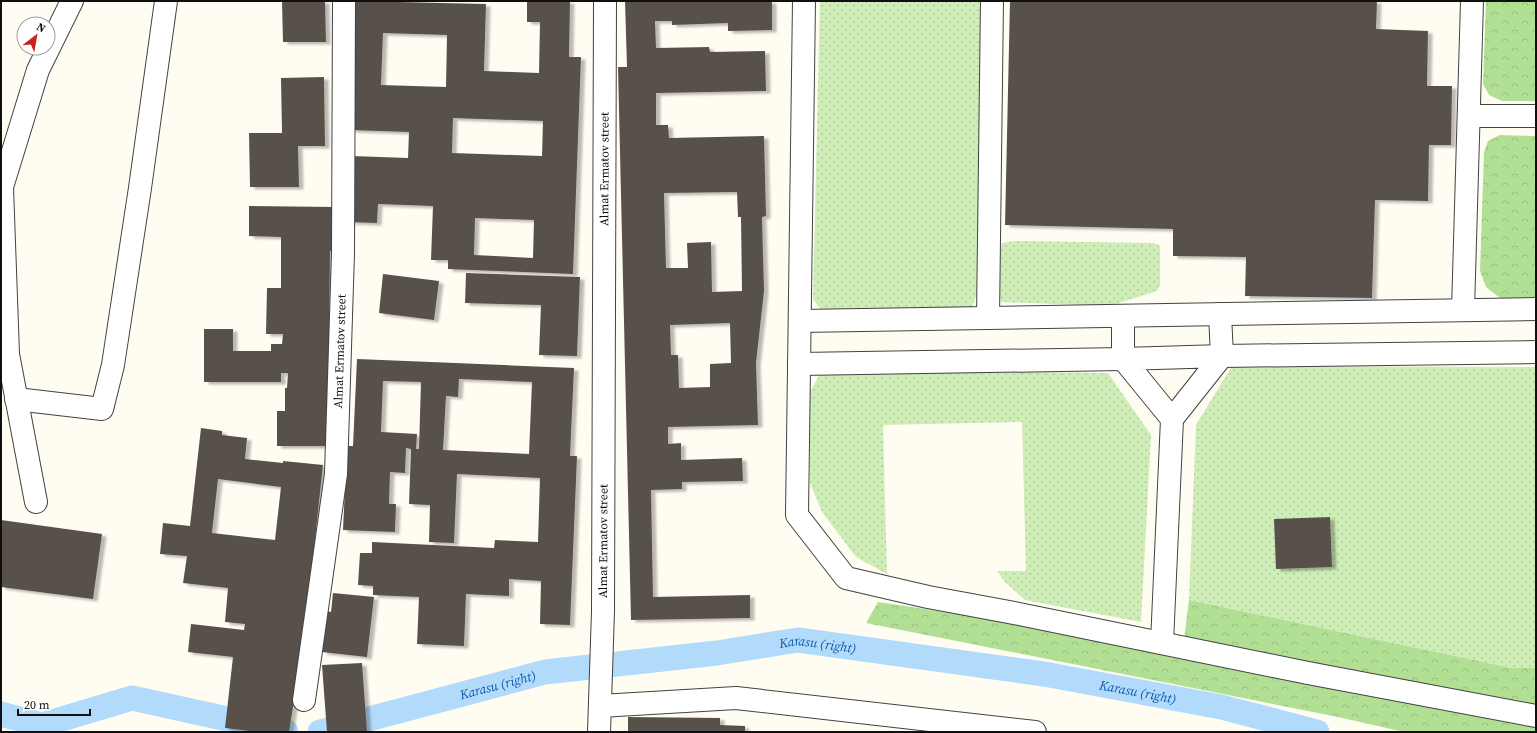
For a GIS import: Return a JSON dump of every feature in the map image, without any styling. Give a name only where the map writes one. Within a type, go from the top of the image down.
[{"type":"street","points":[[36,502],[8,354],[2,187],[38,70],[72,1]]},
{"type":"street","points":[[16,399],[102,409],[112,365],[140,188],[166,1]]},
{"type":"street","name":"Almat Ermatov street","points":[[304,700],[336,474],[343,253],[344,1]]},
{"type":"street","name":"Almat Ermatov street","points":[[600,701],[603,610],[605,1]]},
{"type":"street","points":[[804,1],[797,515],[846,578],[928,597],[1308,673],[1536,716]]},
{"type":"street","points":[[988,318],[992,1]]},
{"type":"street","points":[[1463,310],[1472,1]]},
{"type":"street","points":[[1469,116],[1536,116]]},
{"type":"street","points":[[800,321],[1536,309]]},
{"type":"street","points":[[1162,643],[1172,419],[1222,356],[1220,314]]},
{"type":"street","points":[[1124,316],[1123,359],[1172,419]]},
{"type":"street","points":[[799,364],[1536,352]]},
{"type":"street","points":[[599,732],[600,701],[736,698],[1035,732]]},
{"type":"green space","points":[[820,1],[984,1],[977,294],[972,307],[962,313],[822,311],[813,299]]},
{"type":"green space","points":[[1486,1],[1536,1],[1536,101],[1502,101],[1489,95],[1483,84]]},
{"type":"green space","points":[[1500,135],[1536,136],[1536,298],[1500,298],[1486,287],[1480,271],[1484,152],[1488,141]]},
{"type":"green space","points":[[1014,241],[1154,243],[1160,246],[1160,285],[1157,291],[1109,306],[1001,302],[998,272],[1000,249],[1002,243]]},
{"type":"green space","points":[[1232,366],[1536,367],[1536,668],[1512,668],[1189,600],[1196,425]]},
{"type":"green space","points":[[822,370],[1108,373],[1151,435],[1141,622],[1025,600],[1005,582],[997,571],[1026,571],[1022,422],[883,425],[887,574],[856,557],[822,512],[810,483],[810,392]]},
{"type":"green space","points":[[1189,600],[1512,668],[1536,668],[1536,732],[1404,732],[1338,717],[866,623],[878,602],[1183,647]]},
{"type":"building","points":[[282,1],[325,1],[326,42],[283,42]]},
{"type":"building","points":[[355,1],[486,4],[484,71],[539,73],[540,22],[527,22],[527,1],[570,1],[569,57],[581,57],[573,274],[448,269],[448,260],[431,260],[433,206],[378,204],[377,223],[349,222],[352,156],[408,158],[409,132],[351,130]],"holes":[[[383,33],[447,35],[446,87],[381,85]],[[453,118],[543,121],[542,156],[452,153]],[[475,218],[534,220],[533,258],[474,255]]]},
{"type":"building","points":[[625,1],[772,1],[772,30],[728,31],[728,23],[672,25],[672,21],[655,21],[656,48],[709,47],[710,52],[765,51],[766,91],[656,93],[656,125],[668,125],[669,138],[764,136],[766,216],[762,217],[764,291],[756,363],[758,425],[668,427],[668,444],[681,443],[681,460],[742,458],[743,481],[682,482],[682,489],[651,490],[653,597],[750,595],[750,618],[631,620],[618,67],[627,67]],"holes":[[[737,192],[738,217],[741,217],[742,291],[712,292],[711,242],[687,243],[688,268],[666,268],[664,193]],[[730,323],[731,363],[710,364],[710,387],[679,388],[678,355],[671,355],[670,325]]]},
{"type":"building","points":[[1010,1],[1377,1],[1376,29],[1428,31],[1427,86],[1452,86],[1451,145],[1429,145],[1428,201],[1375,200],[1372,298],[1245,296],[1246,257],[1173,256],[1173,229],[1005,225]]},
{"type":"building","points":[[324,77],[325,146],[298,146],[299,187],[250,187],[249,133],[282,133],[281,78]]},
{"type":"building","points":[[249,206],[334,207],[333,251],[330,251],[328,446],[277,446],[277,411],[285,411],[285,388],[287,388],[288,373],[281,373],[281,382],[204,382],[204,329],[233,329],[233,351],[271,351],[271,344],[282,344],[283,334],[266,334],[267,288],[281,288],[281,237],[249,236]]},
{"type":"building","points":[[466,273],[580,277],[577,356],[539,355],[541,305],[465,303]]},
{"type":"building","points":[[383,274],[439,281],[434,320],[379,313]]},
{"type":"building","points":[[357,359],[574,368],[570,456],[577,456],[570,625],[540,624],[541,581],[509,579],[509,596],[466,594],[464,646],[417,644],[419,597],[373,595],[373,586],[358,585],[360,553],[372,553],[372,542],[494,548],[495,540],[538,542],[540,478],[457,474],[454,543],[429,542],[430,505],[409,504],[411,449],[406,448],[405,473],[390,472],[389,504],[396,504],[395,532],[343,530],[347,446],[353,446]],"holes":[[[459,379],[532,382],[529,454],[443,450],[446,396],[458,397]],[[383,381],[421,382],[419,449],[416,449],[417,434],[381,432]]]},
{"type":"building","points":[[201,428],[222,431],[222,435],[247,438],[245,459],[323,465],[305,631],[289,732],[250,732],[225,728],[233,657],[188,652],[191,624],[244,630],[245,624],[225,622],[228,588],[183,583],[187,556],[160,554],[163,523],[190,526]],"holes":[[[218,479],[281,487],[275,540],[212,533]]]},
{"type":"building","points":[[1330,517],[1332,567],[1276,569],[1274,519]]},
{"type":"building","points":[[1,520],[102,534],[93,599],[1,587]]},
{"type":"building","points":[[333,593],[374,597],[367,657],[322,652],[327,611],[331,612]]},
{"type":"building","points":[[362,663],[367,732],[327,732],[322,665]]},
{"type":"building","points":[[628,717],[720,718],[720,725],[745,726],[745,732],[628,732]]},
{"type":"waterway","name":"Karasu (right)","points":[[320,732],[545,672],[717,653],[798,640],[1044,674],[1221,707],[1317,732]]},
{"type":"waterway","name":"Karasu (right)","points":[[1,714],[42,725],[132,698],[286,732]]}]
